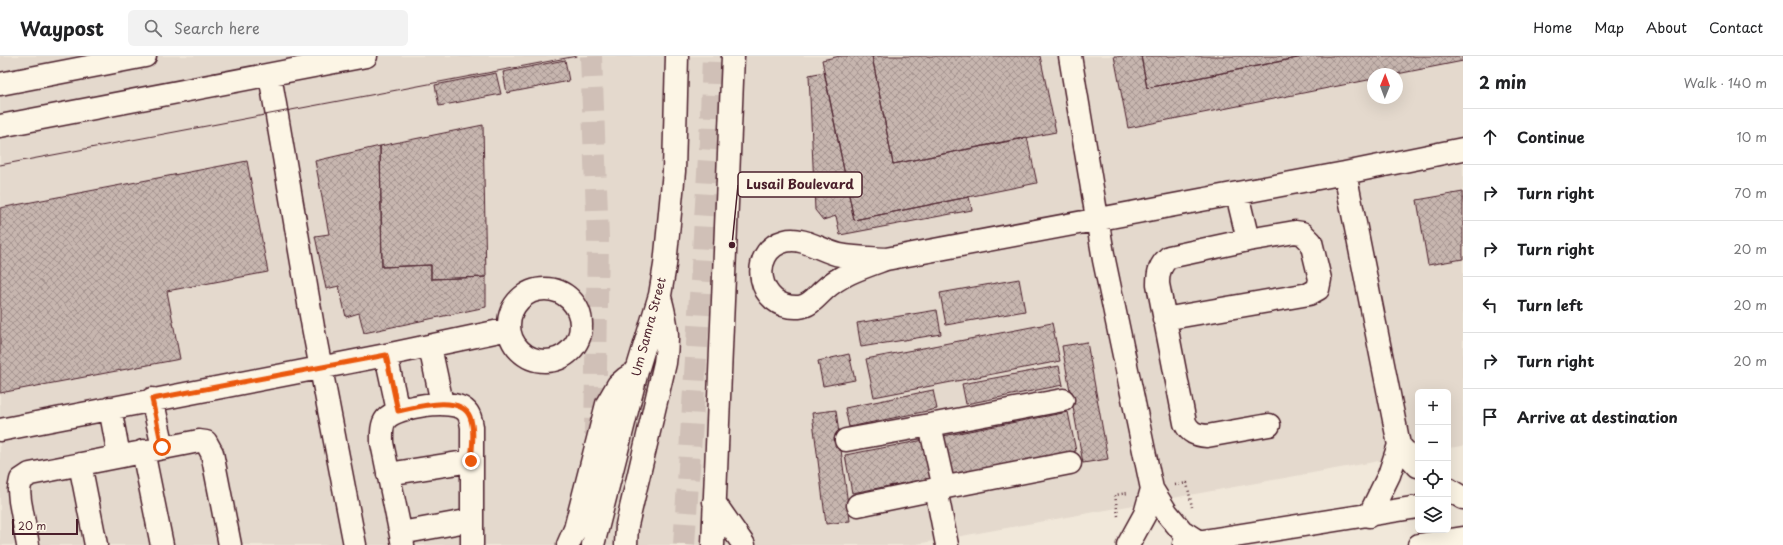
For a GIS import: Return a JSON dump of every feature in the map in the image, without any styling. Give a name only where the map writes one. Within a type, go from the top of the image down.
[{"type":"street","points":[[0,84],[145,56]]},
{"type":"street","points":[[0,126],[366,56]]},
{"type":"street","points":[[1070,56],[1098,220],[1152,490],[1182,531],[1199,542]]},
{"type":"street","name":"Um Samra Street","points":[[593,545],[637,371],[660,296],[666,265],[674,171],[674,60]]},
{"type":"street","points":[[713,545],[735,60]]},
{"type":"street","points":[[270,75],[321,367],[355,545]]},
{"type":"street","points":[[886,259],[842,256],[801,241],[786,241],[774,245],[767,253],[762,264],[762,284],[767,294],[774,302],[785,306],[800,307],[811,302],[835,280],[886,259],[1236,194],[1463,149]]},
{"type":"street","points":[[1345,173],[1399,445],[1389,475],[1369,516]]},
{"type":"street","points":[[1236,194],[1248,240]]},
{"type":"street","points":[[1164,319],[1310,294],[1318,289],[1320,279],[1311,242],[1307,236],[1302,233],[1295,232],[1248,240],[1169,257],[1162,263],[1158,273],[1158,284],[1164,319],[1185,423],[1188,429],[1197,435],[1207,436],[1269,425]]},
{"type":"street","points":[[626,545],[627,525],[665,363],[667,321],[660,296]]},
{"type":"street","points":[[0,430],[152,399],[430,347],[509,329]]},
{"type":"street","points":[[430,347],[442,403]]},
{"type":"street","points":[[386,355],[398,411]]},
{"type":"street","points":[[568,545],[575,529],[607,404],[618,385],[637,371]]},
{"type":"street","points":[[152,399],[153,449],[162,545]]},
{"type":"street","points":[[846,440],[1063,400]]},
{"type":"street","points":[[472,520],[402,539],[382,443],[382,430],[385,420],[398,411],[442,403],[454,404],[465,410],[470,418],[472,427],[471,461],[472,520],[472,545]]},
{"type":"street","points":[[110,408],[119,456]]},
{"type":"street","points":[[930,425],[947,545]]},
{"type":"street","points":[[28,545],[19,490],[21,480],[30,474],[199,440],[206,442],[210,446],[230,545]]},
{"type":"street","points":[[1399,445],[1415,463]]},
{"type":"street","points":[[388,474],[471,461]]},
{"type":"street","points":[[858,505],[1070,463]]},
{"type":"street","points":[[80,464],[96,545]]},
{"type":"street","points":[[1128,545],[1145,514],[1152,490]]},
{"type":"street","points":[[1451,492],[1463,498]]},
{"type":"street","points":[[1451,500],[1463,498]]},
{"type":"street","points":[[714,502],[744,545]]},
{"type":"street","points":[[1176,545],[1369,516],[1415,508]]},
{"type":"street","points":[[1419,545],[1463,538]]},
{"type":"street","points":[[1460,545],[1463,541]]},
{"type":"shaded area","points":[[0,56],[1463,56],[1463,446],[1451,448],[1451,389],[1415,389],[1415,455],[911,545],[0,545]]},
{"type":"building","points":[[840,56],[872,56],[893,164],[1027,137],[1037,183],[854,220],[822,60]]},
{"type":"building","points":[[872,56],[1040,56],[1056,132],[893,164]]},
{"type":"building","points":[[1114,56],[1141,56],[1147,88],[1308,56],[1463,56],[1463,61],[1403,73],[1403,68],[1367,68],[1367,80],[1128,128]]},
{"type":"building","points":[[1141,56],[1296,56],[1296,58],[1147,88]]},
{"type":"building","points":[[1296,56],[1308,56],[1296,58]]},
{"type":"building","points":[[565,60],[569,81],[507,93],[503,72]]},
{"type":"building","points":[[824,72],[854,220],[969,197],[972,210],[840,235],[836,216],[823,220],[815,210],[809,75]]},
{"type":"building","points":[[496,73],[501,94],[439,106],[435,85]]},
{"type":"building","points":[[483,125],[486,277],[431,279],[431,265],[382,267],[380,146]]},
{"type":"building","points":[[380,146],[382,267],[431,265],[431,279],[486,277],[486,307],[364,333],[359,313],[346,317],[339,286],[326,289],[315,236],[329,234],[315,161]]},
{"type":"building","points":[[247,161],[268,272],[167,291],[180,359],[0,393],[0,208]]},
{"type":"building","points":[[1463,192],[1463,259],[1428,265],[1417,200]]},
{"type":"building","points":[[1019,279],[1025,311],[946,325],[940,293]]},
{"type":"building","points":[[937,310],[941,334],[861,347],[857,323]]},
{"type":"building","points":[[1052,323],[1060,361],[874,397],[866,359]]},
{"type":"building","points":[[1087,342],[1108,459],[1083,463],[1062,346]]},
{"type":"building","points":[[849,354],[855,380],[823,386],[818,361]]},
{"type":"building","points":[[1059,366],[1063,385],[966,404],[962,384]]},
{"type":"building","points":[[933,390],[937,409],[849,427],[845,408]]},
{"type":"building","points":[[836,410],[850,521],[826,524],[812,413]]},
{"type":"building","points":[[1068,412],[1076,451],[951,475],[943,436]]},
{"type":"building","points":[[924,440],[932,478],[852,493],[845,455]]},
{"type":"tunnel","points":[[591,56],[598,239],[595,435]]},
{"type":"tunnel","points":[[684,545],[710,142],[713,56]]},
{"type":"tram line","points":[[0,165],[577,56]]},
{"type":"place","name":"Lusail Boulevard","points":[[732,245]]},
{"type":"route","points":[[162,447],[152,399],[386,355],[398,411],[442,403],[454,404],[465,410],[470,418],[472,427],[471,461]]}]
